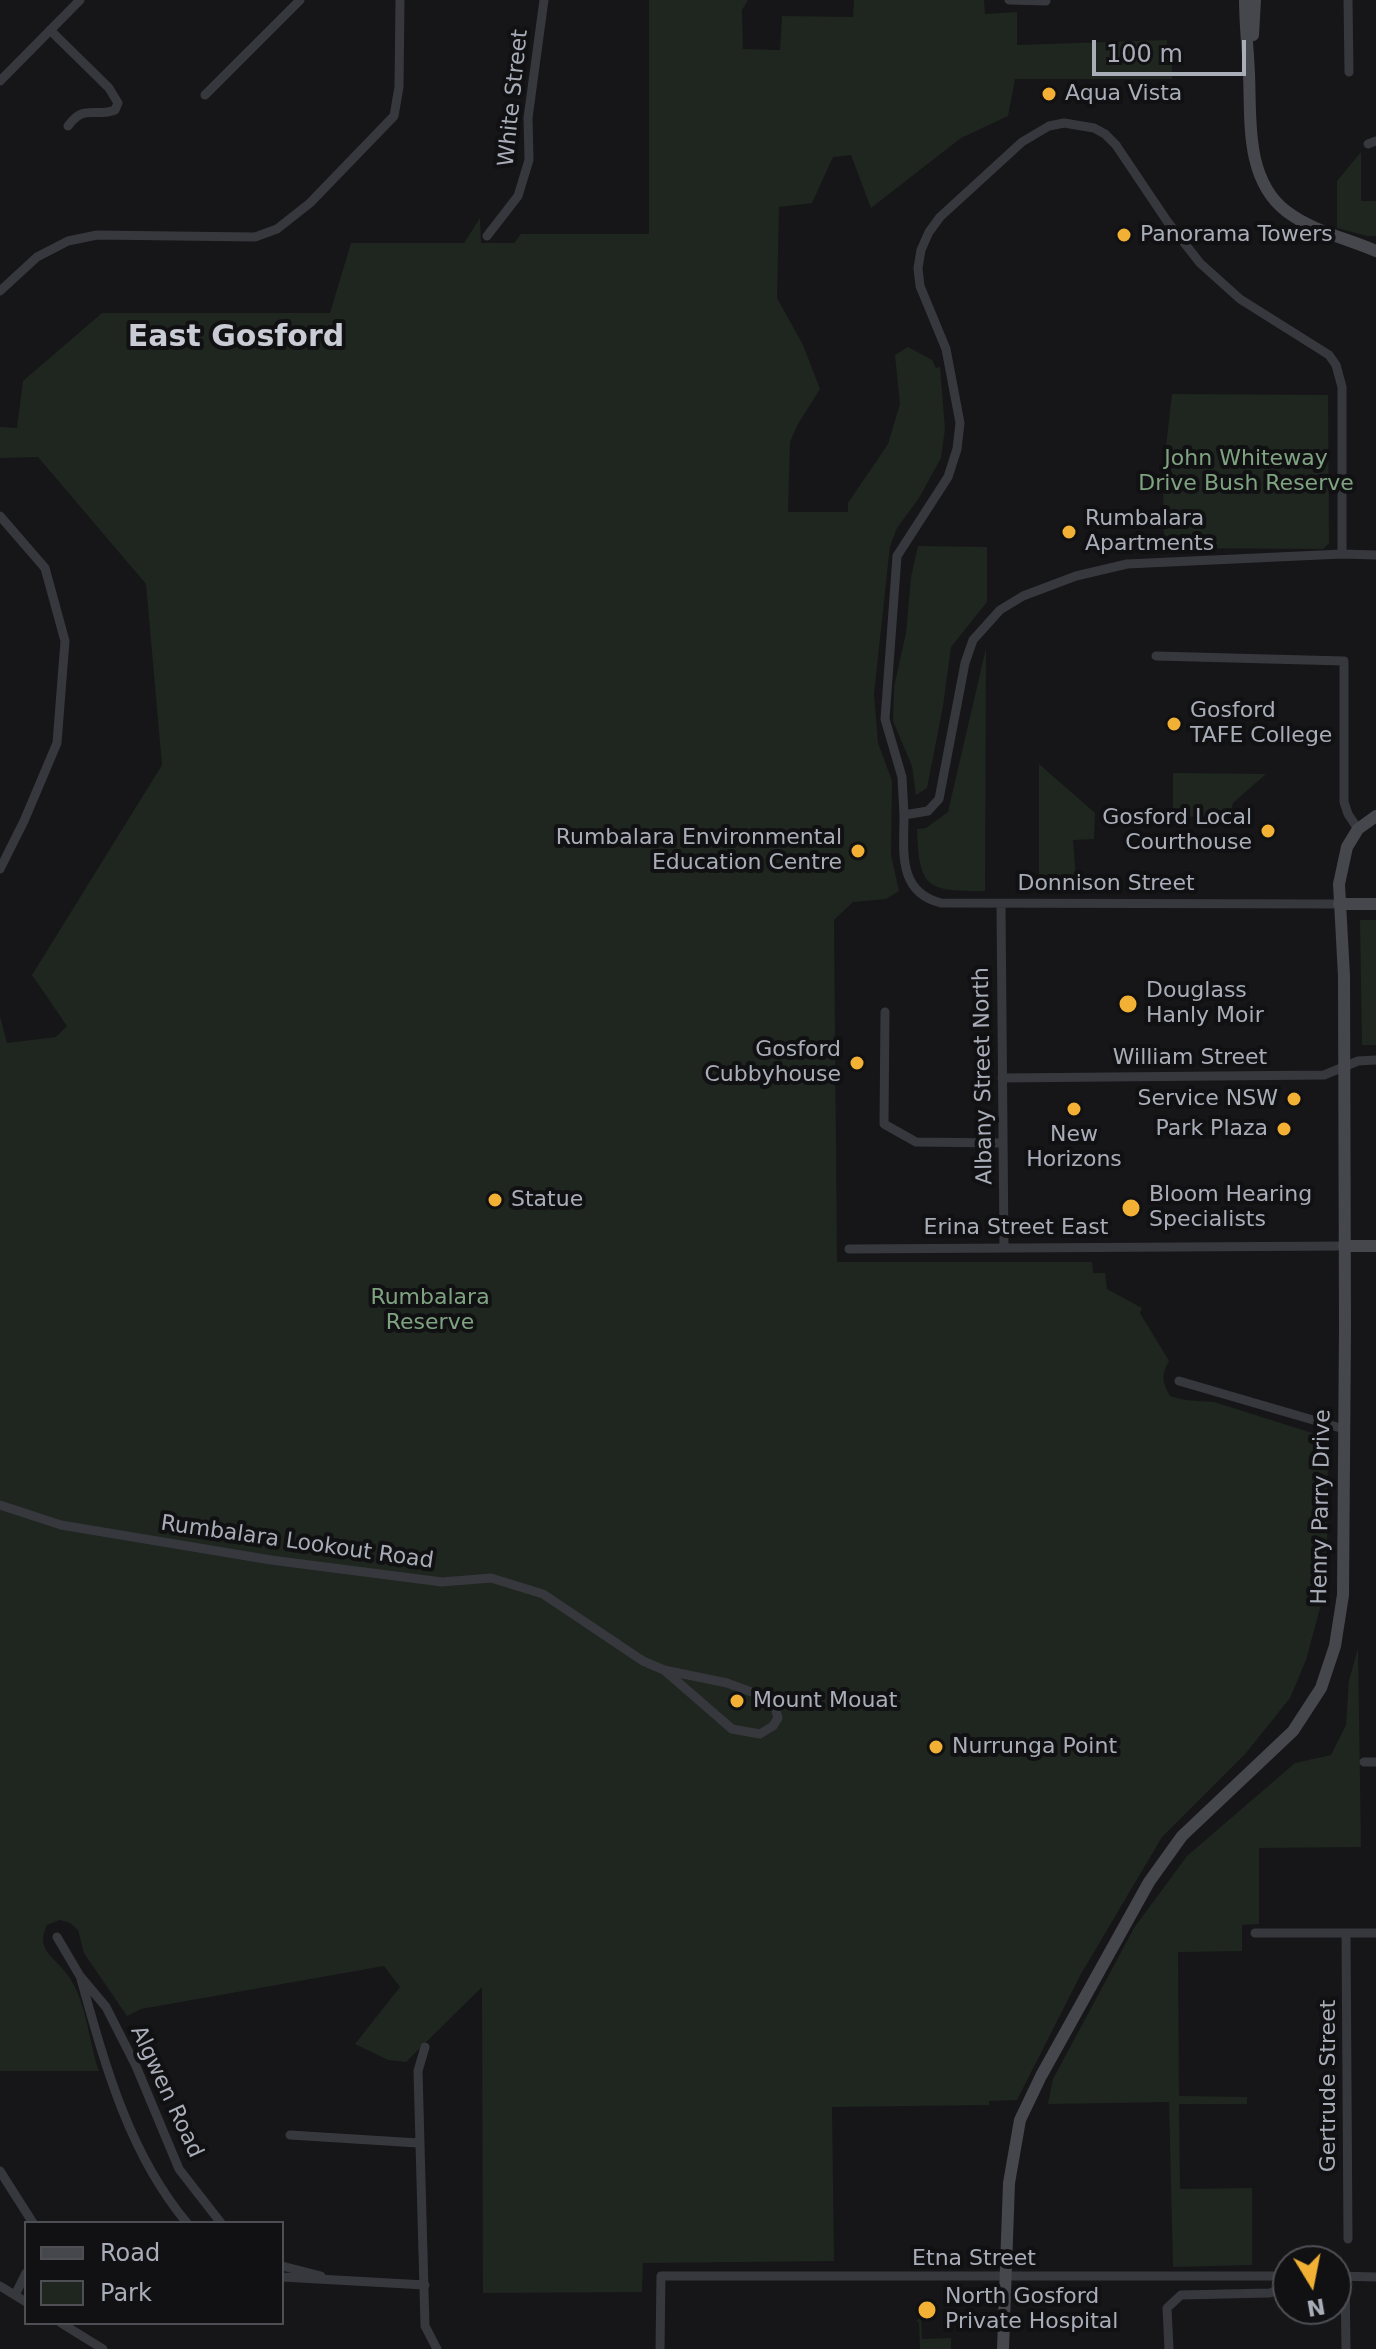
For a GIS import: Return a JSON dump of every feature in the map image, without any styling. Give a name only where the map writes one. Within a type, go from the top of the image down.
[{"type":"main road","points":[[1245,0],[1252,140],[1257,167],[1266,189],[1280,206],[1299,219],[1376,251]]},
{"type":"main road","points":[[1249,70],[1255,0]]},
{"type":"main road","points":[[1358,829],[1376,816]]},
{"type":"main road","name":"Henry Parry Drive","points":[[1003,2349],[1013,2157],[1020,2120],[1041,2076],[1157,1870],[1182,1836],[1293,1731],[1321,1688],[1335,1646],[1343,1595],[1344,1429],[1344,976],[1339,884],[1343,857],[1358,829]]},
{"type":"main road","name":"Donnison Street","points":[[1339,904],[1376,904]]},
{"type":"main road","name":"Erina Street East","points":[[1344,1246],[1376,1246]]},
{"type":"street","points":[[0,81],[80,0]]},
{"type":"street","points":[[205,95],[300,0]]},
{"type":"street","points":[[0,291],[37,257],[68,241],[97,235],[255,237],[277,229],[310,203],[394,116],[399,87],[400,0]]},
{"type":"street","name":"White Street","points":[[487,236],[518,196],[529,160],[528,118],[544,0]]},
{"type":"street","points":[[1009,0],[1046,1]]},
{"type":"street","points":[[1348,0],[1349,72]]},
{"type":"street","points":[[50,30],[109,88],[118,103],[115,110],[107,113],[90,111],[77,115],[68,126]]},
{"type":"street","name":"Donnison Street","points":[[1339,904],[941,903],[920,893],[913,885],[905,867],[902,777],[885,719],[897,556],[948,477],[957,449],[960,423],[946,349],[920,286],[918,268],[921,250],[940,217],[1034,133],[1064,123],[1094,128],[1105,134],[1184,243],[1217,280],[1264,315],[1329,355],[1336,365],[1342,387],[1342,554]]},
{"type":"street","points":[[0,516],[45,568],[65,641],[57,743],[0,869]]},
{"type":"street","points":[[904,815],[928,811],[939,799],[965,663],[973,640],[1000,610],[1023,596],[1090,572],[1127,564],[1376,555]]},
{"type":"street","points":[[1156,656],[1344,661],[1344,802],[1358,829]]},
{"type":"street","name":"Albany Street North","points":[[1001,904],[1004,1248]]},
{"type":"street","points":[[885,1012],[884,1124],[916,1142],[1002,1143]]},
{"type":"street","name":"William Street","points":[[1002,1078],[1324,1075],[1358,1061],[1376,1060]]},
{"type":"street","name":"Erina Street East","points":[[849,1249],[1344,1246]]},
{"type":"street","points":[[1179,1381],[1344,1429]]},
{"type":"street","name":"Rumbalara Lookout Road","points":[[0,1505],[61,1525],[271,1560],[442,1582],[491,1578],[543,1594],[643,1661],[664,1670],[727,1683],[773,1700],[778,1718],[773,1726],[760,1734],[732,1729],[664,1670]]},
{"type":"street","points":[[1364,1762],[1376,1762]]},
{"type":"street","points":[[1255,1933],[1376,1933]]},
{"type":"street","name":"Gertrude Street","points":[[1346,1933],[1348,2239]]},
{"type":"street","name":"Algwen Road","points":[[57,1937],[80,1976],[106,2007],[136,2066],[179,2169],[219,2221]]},
{"type":"street","name":"Algwen Road","points":[[80,1976],[126,2121],[150,2170],[186,2221]]},
{"type":"street","points":[[425,2047],[418,2071],[425,2326],[437,2349]]},
{"type":"street","points":[[290,2135],[418,2143]]},
{"type":"street","points":[[0,2171],[32,2221]]},
{"type":"street","points":[[284,2267],[344,2282]]},
{"type":"street","name":"Etna Street","points":[[660,2349],[661,2276],[1272,2276]]},
{"type":"street","points":[[1352,2276],[1376,2277]]},
{"type":"street","points":[[15,2295],[24,2277]]},
{"type":"street","points":[[284,2277],[425,2285]]},
{"type":"street","points":[[0,2286],[24,2301]]},
{"type":"street","points":[[1169,2349],[1167,2308],[1181,2295],[1272,2292]]},
{"type":"street","points":[[64,2325],[103,2349]]},
{"type":"street","points":[[1344,2325],[1346,2349]]},
{"type":"green space","name":"Rumbalara Reserve","points":[[649,0],[748,0],[742,10],[743,49],[780,50],[782,16],[853,17],[854,0],[984,0],[985,14],[1017,12],[1017,45],[1167,40],[1167,50],[1172,50],[1172,79],[1015,79],[1008,116],[961,138],[871,208],[851,155],[833,157],[812,203],[779,207],[777,298],[803,345],[820,389],[790,442],[788,512],[848,512],[848,503],[888,444],[900,404],[895,355],[908,347],[932,360],[936,368],[940,367],[945,429],[941,458],[919,498],[897,528],[890,546],[874,694],[878,743],[892,781],[891,855],[899,891],[886,899],[853,902],[834,920],[837,1262],[1092,1262],[1093,1273],[1105,1273],[1107,1289],[1142,1308],[1140,1313],[1169,1361],[1164,1378],[1170,1396],[1214,1402],[1328,1438],[1327,1561],[1322,1601],[1306,1660],[1290,1698],[1246,1753],[1162,1837],[1081,1974],[1017,2100],[989,2101],[989,2105],[832,2107],[834,2261],[643,2263],[642,2292],[483,2293],[482,1987],[406,2062],[388,2060],[355,2044],[400,1987],[384,1966],[141,2009],[127,2016],[84,1953],[78,1930],[60,1920],[47,1925],[43,1941],[48,1953],[75,1988],[99,2071],[0,2071],[0,1016],[7,1043],[56,1037],[67,1026],[32,975],[162,765],[146,584],[38,457],[0,458],[0,427],[17,428],[23,381],[102,313],[330,313],[351,243],[464,243],[480,218],[481,243],[514,243],[521,234],[649,234]]},
{"type":"green space","points":[[1361,152],[1361,201],[1376,201],[1376,236],[1337,228],[1337,181]]},
{"type":"green space","name":"John Whiteway Drive Bush Reserve","points":[[1172,394],[1328,395],[1329,543],[1323,549],[1164,548],[1163,472]]},
{"type":"green space","points":[[918,546],[987,547],[987,602],[951,647],[927,788],[916,795],[912,766],[893,721],[894,687],[906,633],[911,577]]},
{"type":"green space","points":[[986,648],[985,891],[950,890],[930,882],[924,875],[917,829],[926,828],[948,812]]},
{"type":"green space","points":[[1039,764],[1095,813],[1094,839],[1073,840],[1076,881],[1039,880]]},
{"type":"green space","points":[[1173,773],[1266,774],[1233,803],[1229,816],[1173,817]]},
{"type":"green space","points":[[1360,920],[1376,920],[1376,1045],[1362,1045]]},
{"type":"green space","points":[[1358,1649],[1361,1847],[1259,1848],[1259,1924],[1242,1925],[1242,1951],[1178,1952],[1179,2096],[1247,2097],[1247,2104],[1179,2104],[1180,2189],[1252,2188],[1252,2265],[1173,2267],[1169,2102],[1048,2104],[1053,2079],[1134,1928],[1187,1856],[1295,1763],[1331,1755],[1346,1725],[1349,1680]]},
{"type":"green space","points":[[921,2316],[922,2339],[951,2338],[951,2349],[920,2349],[919,2322],[916,2322]]},
{"type":"place","name":"Aqua Vista","points":[[1049,94]]},
{"type":"place","name":"Panorama Towers","points":[[1124,235]]},
{"type":"place","name":"Rumbalara Apartments","points":[[1069,532]]},
{"type":"place","name":"Gosford TAFE College","points":[[1174,724]]},
{"type":"place","name":"Gosford Local Courthouse","points":[[1268,831]]},
{"type":"place","name":"Rumbalara Environmental Education Centre","points":[[858,851]]},
{"type":"place","name":"Douglass Hanly Moir","points":[[1128,1004]]},
{"type":"place","name":"Gosford Cubbyhouse","points":[[857,1063]]},
{"type":"place","name":"Service NSW","points":[[1294,1099]]},
{"type":"place","name":"New Horizons","points":[[1074,1109]]},
{"type":"place","name":"Park Plaza","points":[[1284,1129]]},
{"type":"place","name":"Statue","points":[[495,1200]]},
{"type":"place","name":"Bloom Hearing Specialists","points":[[1131,1208]]},
{"type":"place","name":"Mount Mouat","points":[[737,1701]]},
{"type":"place","name":"Nurrunga Point","points":[[936,1747]]},
{"type":"place","name":"North Gosford Private Hospital","points":[[927,2310]]},
{"type":"district","name":"East Gosford","points":[[236,338]]}]
